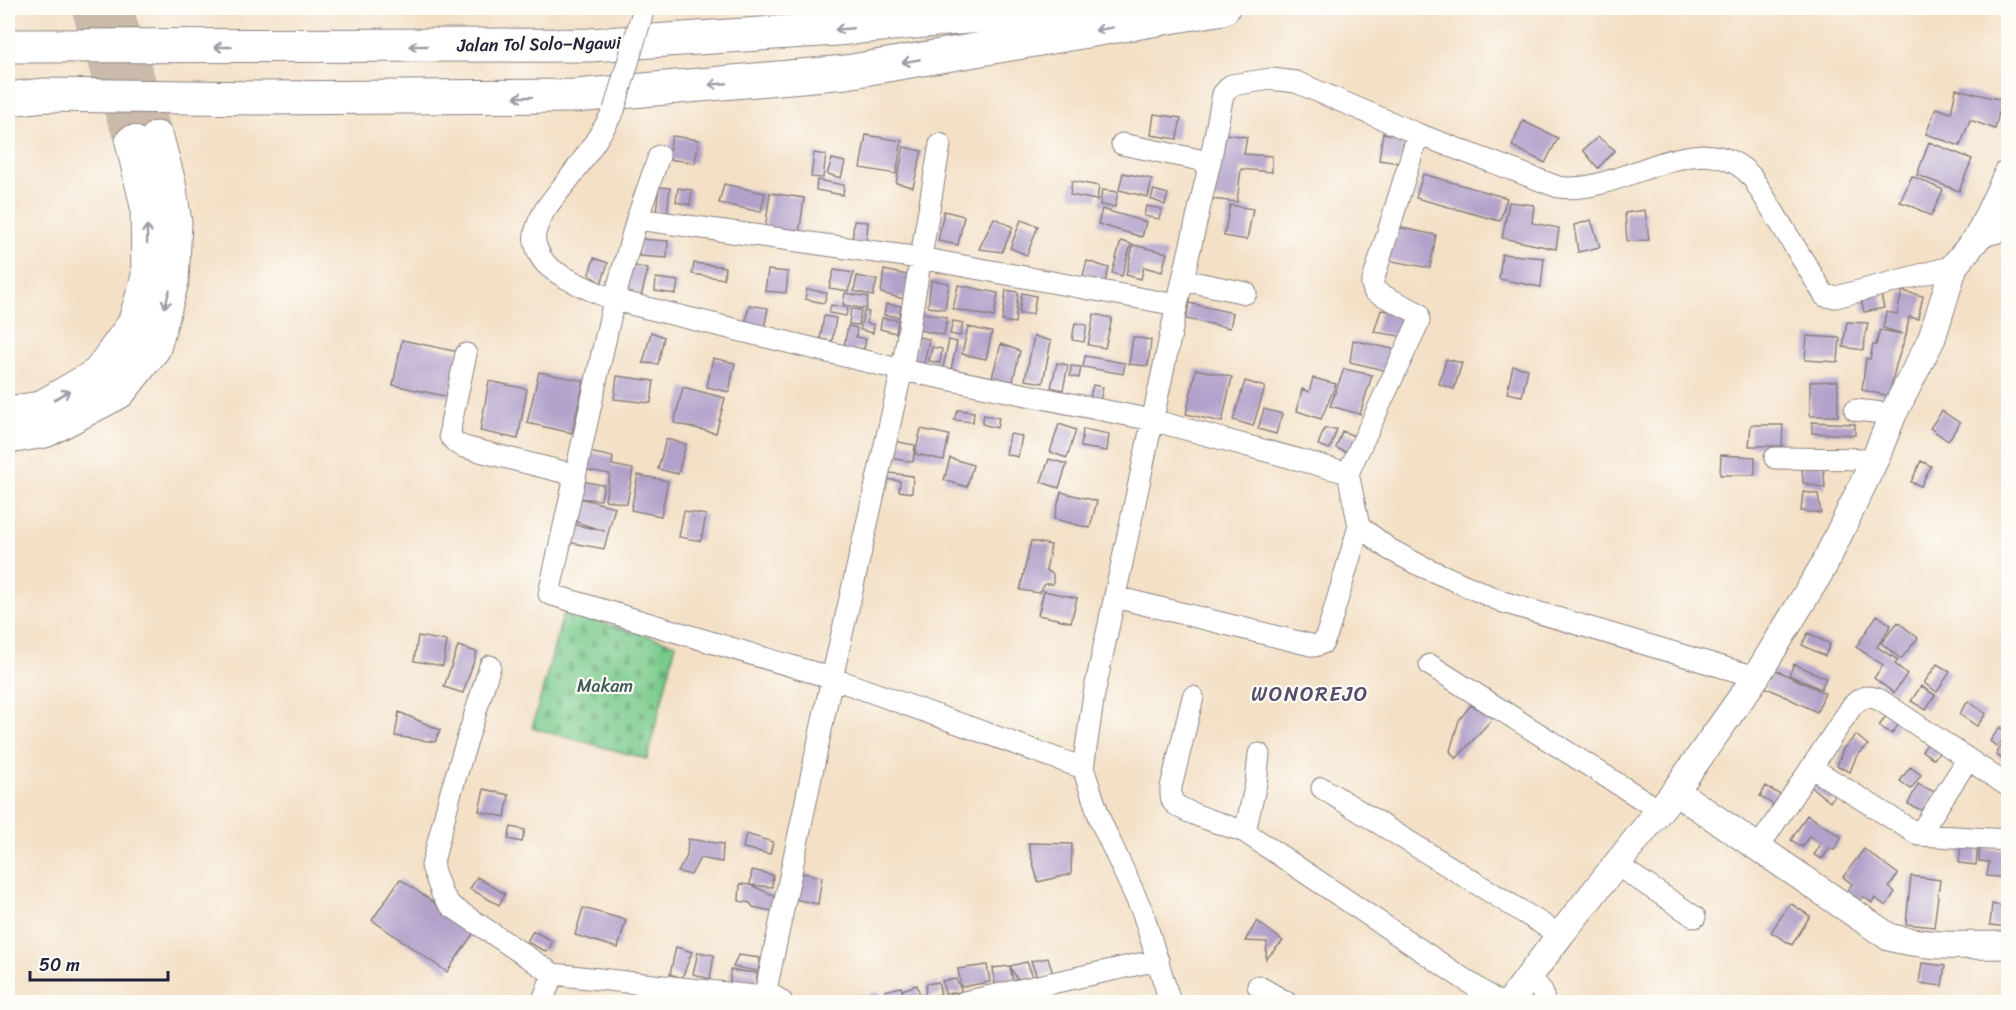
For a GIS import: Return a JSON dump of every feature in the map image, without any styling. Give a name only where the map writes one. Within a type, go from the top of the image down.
[{"type":"highway","name":"Jalan Tol Solo–Ngawi","points":[[8,46],[589,45],[837,29],[1069,8]]},
{"type":"highway","points":[[8,99],[45,95],[259,98],[576,96],[846,72],[1223,8]]},
{"type":"highway","points":[[8,413],[40,408],[98,374],[134,324],[148,277],[145,140],[169,183],[175,223],[172,282],[154,348],[119,392],[45,431],[8,437]]},
{"type":"street","points":[[644,8],[614,111],[600,136],[545,208],[534,235],[538,251],[545,264],[557,273],[614,300],[902,370],[1152,420],[1348,473]]},
{"type":"street","points":[[1170,1002],[1143,913],[1101,822],[1083,768],[1094,694],[1177,304],[1210,162],[1223,94],[1226,89],[1231,85],[1271,80],[1296,82],[1418,134],[1558,187],[1592,186],[1668,161],[1695,155],[1711,154],[1728,158],[1742,165],[1752,177],[1825,296],[1828,297],[1836,297],[1954,266]]},
{"type":"street","points":[[1115,597],[1315,646],[1323,643],[1359,526],[1348,473],[1419,321],[1418,313],[1374,291],[1372,284],[1418,134]]},
{"type":"street","points":[[490,666],[450,795],[432,866],[442,894],[451,906],[553,974],[754,996],[774,996],[832,678],[902,370],[940,144]]},
{"type":"street","points":[[1122,144],[1210,162]]},
{"type":"street","points":[[659,156],[637,219],[614,300],[549,594],[832,678],[1083,768]]},
{"type":"street","points":[[1510,1002],[1560,935],[1667,801],[1756,677],[1823,567],[1875,459],[1893,414],[1932,338],[1954,266],[1978,237],[2008,173]]},
{"type":"street","points":[[637,219],[920,258],[1177,304]]},
{"type":"street","points":[[1978,237],[1998,232],[2008,224]]},
{"type":"street","points":[[1183,280],[1246,293]]},
{"type":"street","points":[[466,354],[451,423],[450,436],[456,443],[504,458],[575,475]]},
{"type":"street","points":[[1855,410],[1893,414]]},
{"type":"street","points":[[1775,458],[1875,459]]},
{"type":"street","points":[[1359,526],[1389,549],[1503,602],[1756,677]]},
{"type":"street","points":[[1430,665],[1667,801],[1758,848],[1889,937],[1910,943],[1933,945],[2008,945]]},
{"type":"street","points":[[1758,848],[1852,706],[1860,698],[1871,696],[1880,700],[2008,786]]},
{"type":"street","points":[[1193,697],[1171,788],[1171,797],[1174,802],[1183,809],[1245,832],[1498,1002]]},
{"type":"street","points":[[1245,832],[1256,783],[1259,754]]},
{"type":"street","points":[[1919,835],[1968,759]]},
{"type":"street","points":[[1812,768],[1919,835],[2008,840]]},
{"type":"street","points":[[1322,788],[1560,935]]},
{"type":"street","points":[[1617,866],[1695,917]]},
{"type":"street","points":[[964,1002],[1158,960]]},
{"type":"street","points":[[542,1002],[553,974]]},
{"type":"street","points":[[1529,976],[1542,991],[1544,1002]]},
{"type":"street","points":[[1258,986],[1286,1002]]},
{"type":"green space","name":"Makam","points":[[564,612],[676,644],[647,759],[532,728]]},
{"type":"building","points":[[1956,89],[2002,100],[1995,129],[1970,120],[1960,146],[1926,134],[1936,108],[1951,113]]},
{"type":"building","points":[[1154,114],[1181,118],[1177,139],[1151,135]]},
{"type":"building","points":[[1523,121],[1558,138],[1545,163],[1512,146]]},
{"type":"building","points":[[1383,133],[1404,137],[1400,163],[1379,160]]},
{"type":"building","points":[[1225,134],[1247,137],[1244,154],[1272,156],[1272,172],[1241,169],[1237,202],[1212,199]]},
{"type":"building","points":[[866,135],[902,141],[896,174],[860,168]]},
{"type":"building","points":[[672,136],[699,140],[695,163],[668,159]]},
{"type":"building","points":[[1598,137],[1615,150],[1598,168],[1583,150]]},
{"type":"building","points":[[1929,142],[1972,159],[1959,191],[1917,175]]},
{"type":"building","points":[[904,147],[922,151],[913,187],[896,183]]},
{"type":"building","points":[[814,153],[826,155],[823,178],[811,177]]},
{"type":"building","points":[[832,159],[845,162],[841,178],[827,174]]},
{"type":"building","points":[[1123,173],[1152,179],[1148,197],[1119,190]]},
{"type":"building","points":[[1423,174],[1507,198],[1500,221],[1416,198]]},
{"type":"building","points":[[1912,176],[1943,190],[1931,216],[1900,202]]},
{"type":"building","points":[[817,180],[844,185],[843,195],[816,190]]},
{"type":"building","points":[[1072,181],[1099,186],[1097,200],[1070,195]]},
{"type":"building","points":[[724,184],[765,193],[761,212],[719,203]]},
{"type":"building","points":[[659,187],[670,188],[667,214],[656,212]]},
{"type":"building","points":[[678,188],[692,190],[690,205],[676,202]]},
{"type":"building","points":[[1102,190],[1118,192],[1115,207],[1100,205]]},
{"type":"building","points":[[1154,190],[1168,194],[1165,205],[1151,199]]},
{"type":"building","points":[[770,193],[804,198],[799,235],[765,230]]},
{"type":"building","points":[[1509,202],[1534,205],[1532,223],[1559,228],[1556,249],[1502,238]]},
{"type":"building","points":[[1230,205],[1253,209],[1247,240],[1224,236]]},
{"type":"building","points":[[1146,206],[1162,209],[1159,219],[1144,216]]},
{"type":"building","points":[[1102,209],[1146,222],[1142,237],[1098,224]]},
{"type":"building","points":[[1645,210],[1649,240],[1627,241],[1625,213]]},
{"type":"building","points":[[944,211],[964,216],[958,245],[938,241]]},
{"type":"building","points":[[994,218],[1013,227],[1002,252],[979,249]]},
{"type":"building","points":[[1021,220],[1038,226],[1027,255],[1010,248]]},
{"type":"building","points":[[1591,220],[1600,247],[1578,252],[1574,225]]},
{"type":"building","points":[[854,221],[868,222],[866,244],[852,242]]},
{"type":"building","points":[[1397,227],[1436,235],[1430,268],[1386,260]]},
{"type":"building","points":[[640,239],[668,241],[667,258],[639,256]]},
{"type":"building","points":[[1121,241],[1131,244],[1122,276],[1112,273]]},
{"type":"building","points":[[1133,245],[1167,253],[1162,272],[1144,267],[1141,279],[1126,275]]},
{"type":"building","points":[[1502,254],[1544,258],[1541,287],[1499,279]]},
{"type":"building","points":[[594,258],[608,263],[601,284],[589,274]]},
{"type":"building","points":[[1087,261],[1109,268],[1104,285],[1082,279]]},
{"type":"building","points":[[694,263],[725,267],[724,279],[692,274]]},
{"type":"building","points":[[631,265],[648,269],[641,297],[624,293]]},
{"type":"building","points":[[768,270],[788,272],[786,293],[765,291]]},
{"type":"building","points":[[834,270],[854,273],[848,291],[829,288]]},
{"type":"building","points":[[884,270],[912,276],[904,299],[881,293]]},
{"type":"building","points":[[857,276],[877,280],[873,296],[854,291]]},
{"type":"building","points":[[656,278],[678,281],[676,294],[655,291]]},
{"type":"building","points":[[931,280],[949,283],[945,309],[928,307]]},
{"type":"building","points":[[958,285],[998,293],[994,317],[953,309]]},
{"type":"building","points":[[807,289],[827,293],[824,303],[805,299]]},
{"type":"building","points":[[1006,290],[1018,292],[1015,323],[1002,321]]},
{"type":"building","points":[[1880,291],[1884,308],[1864,312],[1860,295]]},
{"type":"building","points":[[1902,291],[1923,296],[1918,319],[1909,317],[1889,396],[1862,390],[1866,358],[1870,359],[1880,330],[1903,334],[1883,328],[1886,312],[1897,314]]},
{"type":"building","points":[[845,293],[868,297],[866,309],[843,305]]},
{"type":"building","points":[[1022,293],[1036,296],[1033,314],[1019,314]]},
{"type":"building","points":[[1189,303],[1233,313],[1230,328],[1186,319]]},
{"type":"building","points":[[886,304],[901,306],[899,317],[884,315]]},
{"type":"building","points":[[749,305],[768,308],[763,334],[744,331]]},
{"type":"building","points":[[831,305],[848,308],[846,316],[829,313]]},
{"type":"building","points":[[851,309],[861,310],[859,325],[849,324]]},
{"type":"building","points":[[1381,310],[1411,314],[1406,337],[1374,332]]},
{"type":"building","points":[[864,311],[869,312],[866,323],[874,325],[873,333],[860,330]]},
{"type":"building","points":[[918,312],[947,317],[944,335],[914,329]]},
{"type":"building","points":[[1094,314],[1112,318],[1105,348],[1088,345]]},
{"type":"building","points":[[824,316],[836,318],[832,341],[820,339]]},
{"type":"building","points":[[882,318],[898,320],[896,333],[880,329]]},
{"type":"building","points":[[953,321],[963,323],[960,336],[950,334]]},
{"type":"building","points":[[1847,322],[1868,323],[1863,350],[1843,347]]},
{"type":"building","points":[[1075,323],[1087,325],[1084,342],[1072,340]]},
{"type":"building","points":[[848,326],[857,328],[856,337],[866,339],[864,349],[856,348],[854,354],[843,352]]},
{"type":"building","points":[[968,327],[992,332],[986,359],[962,354]]},
{"type":"building","points":[[651,332],[664,337],[658,364],[643,363]]},
{"type":"building","points":[[1034,336],[1051,341],[1043,383],[1025,380]]},
{"type":"building","points":[[1807,336],[1840,338],[1838,362],[1805,360]]},
{"type":"building","points":[[918,337],[929,339],[924,364],[913,362]]},
{"type":"building","points":[[1133,337],[1151,340],[1148,366],[1129,364]]},
{"type":"building","points":[[402,340],[459,352],[449,397],[393,385]]},
{"type":"building","points":[[949,340],[957,342],[951,370],[943,368]]},
{"type":"building","points":[[1353,340],[1397,350],[1392,372],[1350,362]]},
{"type":"building","points":[[1001,344],[1020,351],[1012,385],[991,381]]},
{"type":"building","points":[[932,347],[942,349],[940,363],[929,361]]},
{"type":"building","points":[[1085,356],[1125,363],[1123,374],[1083,367]]},
{"type":"building","points":[[713,358],[735,363],[729,392],[707,387]]},
{"type":"building","points":[[1446,359],[1462,363],[1454,389],[1439,384]]},
{"type":"building","points":[[1057,363],[1068,365],[1063,390],[1051,387]]},
{"type":"building","points":[[1071,366],[1081,367],[1079,378],[1070,376]]},
{"type":"building","points":[[1513,366],[1528,369],[1522,396],[1507,393]]},
{"type":"building","points":[[1196,369],[1232,377],[1222,422],[1186,414]]},
{"type":"building","points":[[1344,369],[1372,375],[1360,414],[1330,406]]},
{"type":"building","points":[[539,372],[584,381],[572,433],[527,423]]},
{"type":"building","points":[[617,376],[654,381],[651,403],[614,399]]},
{"type":"building","points":[[1313,378],[1336,384],[1321,419],[1297,411],[1302,389],[1309,392]]},
{"type":"building","points":[[489,381],[527,389],[518,439],[480,431]]},
{"type":"building","points":[[1245,381],[1265,387],[1253,426],[1233,420]]},
{"type":"building","points":[[1838,381],[1838,416],[1810,416],[1810,382]]},
{"type":"building","points":[[1093,385],[1103,387],[1099,407],[1088,405]]},
{"type":"building","points":[[683,387],[725,398],[716,433],[674,423]]},
{"type":"building","points":[[1264,409],[1282,414],[1276,434],[1258,429]]},
{"type":"building","points":[[958,410],[974,412],[973,422],[954,420]]},
{"type":"building","points":[[1942,411],[1960,423],[1948,441],[1930,428]]},
{"type":"building","points":[[984,415],[999,418],[997,428],[982,424]]},
{"type":"building","points":[[1812,422],[1855,424],[1855,435],[1812,433]]},
{"type":"building","points":[[1059,424],[1076,430],[1067,458],[1050,452]]},
{"type":"building","points":[[1751,425],[1783,425],[1782,446],[1749,446]]},
{"type":"building","points":[[921,429],[949,435],[944,460],[915,454]]},
{"type":"building","points":[[1083,429],[1109,434],[1107,451],[1081,447]]},
{"type":"building","points":[[1324,429],[1337,429],[1330,449],[1318,445]]},
{"type":"building","points":[[1342,431],[1357,437],[1351,454],[1336,448]]},
{"type":"building","points":[[1010,434],[1022,436],[1018,457],[1006,454]]},
{"type":"building","points":[[666,439],[686,444],[678,474],[658,469]]},
{"type":"building","points":[[893,441],[915,445],[913,462],[890,458]]},
{"type":"building","points":[[585,451],[613,457],[612,465],[633,469],[627,504],[605,500],[610,474],[581,469]]},
{"type":"building","points":[[1721,455],[1755,457],[1755,475],[1720,475]]},
{"type":"building","points":[[950,458],[973,465],[967,487],[944,480]]},
{"type":"building","points":[[1049,459],[1067,464],[1059,488],[1041,482]]},
{"type":"building","points":[[1921,461],[1931,466],[1921,486],[1911,482]]},
{"type":"building","points":[[1823,464],[1825,488],[1803,483],[1802,466]]},
{"type":"building","points":[[889,473],[913,476],[912,493],[899,491],[900,481],[885,479]]},
{"type":"building","points":[[638,475],[668,481],[661,516],[631,510]]},
{"type":"building","points":[[580,481],[604,485],[601,500],[579,498],[615,507],[604,549],[567,542],[571,524],[605,531],[573,521]]},
{"type":"building","points":[[1061,492],[1097,501],[1090,528],[1054,519]]},
{"type":"building","points":[[1803,492],[1818,494],[1821,513],[1801,511]]},
{"type":"building","points":[[684,511],[706,515],[701,541],[679,537]]},
{"type":"building","points":[[1031,541],[1051,545],[1046,570],[1053,574],[1053,584],[1045,584],[1039,593],[1020,590]]},
{"type":"building","points":[[1044,591],[1077,598],[1071,622],[1038,615]]},
{"type":"building","points":[[1877,615],[1891,625],[1877,647],[1898,660],[1895,664],[1907,674],[1894,693],[1874,678],[1883,665],[1856,647]]},
{"type":"building","points":[[1898,622],[1918,638],[1901,659],[1881,643]]},
{"type":"building","points":[[1808,633],[1830,644],[1825,656],[1802,645]]},
{"type":"building","points":[[418,636],[447,641],[443,666],[414,661]]},
{"type":"building","points":[[458,646],[477,652],[463,693],[444,687]]},
{"type":"building","points":[[1794,664],[1826,678],[1821,689],[1789,675]]},
{"type":"building","points":[[1937,664],[1950,672],[1937,692],[1924,683]]},
{"type":"building","points":[[1774,669],[1825,693],[1817,712],[1765,687]]},
{"type":"building","points":[[1921,686],[1935,695],[1926,710],[1911,701]]},
{"type":"building","points":[[1968,701],[1986,714],[1977,726],[1959,714]]},
{"type":"building","points":[[1471,705],[1493,718],[1456,759],[1450,751],[1459,720]]},
{"type":"building","points":[[399,712],[440,730],[435,742],[395,736]]},
{"type":"building","points":[[1888,713],[1900,722],[1892,734],[1879,726]]},
{"type":"building","points":[[2000,727],[2008,733],[1997,747],[1990,741]]},
{"type":"building","points":[[1856,735],[1868,745],[1856,757],[1850,772],[1837,766],[1843,749]]},
{"type":"building","points":[[2008,736],[2008,764],[1996,754]]},
{"type":"building","points":[[1930,740],[1942,749],[1934,759],[1922,751]]},
{"type":"building","points":[[1910,767],[1921,775],[1911,789],[1900,781]]},
{"type":"building","points":[[1817,776],[1837,792],[1830,802],[1810,786]]},
{"type":"building","points":[[1918,784],[1935,792],[1925,812],[1908,804]]},
{"type":"building","points":[[1766,786],[1782,796],[1775,806],[1760,796]]},
{"type":"building","points":[[484,789],[509,795],[505,817],[479,811]]},
{"type":"building","points":[[1807,815],[1842,837],[1834,850],[1830,848],[1822,859],[1814,855],[1821,844],[1809,836],[1802,847],[1791,840]]},
{"type":"building","points":[[511,827],[525,830],[522,842],[508,839]]},
{"type":"building","points":[[746,834],[773,842],[770,854],[743,848]]},
{"type":"building","points":[[688,839],[723,844],[722,862],[700,858],[691,875],[678,872],[687,856]]},
{"type":"building","points":[[1028,843],[1072,844],[1071,874],[1038,882]]},
{"type":"building","points":[[1961,845],[1978,847],[1976,865],[1959,863]]},
{"type":"building","points":[[1980,848],[2008,851],[2008,878],[1987,876],[1989,862],[1979,861]]},
{"type":"building","points":[[1864,849],[1898,874],[1889,887],[1895,892],[1886,906],[1875,898],[1872,903],[1863,896],[1860,901],[1847,891],[1852,884],[1843,877]]},
{"type":"building","points":[[752,870],[773,875],[772,887],[750,885]]},
{"type":"building","points":[[798,872],[822,877],[818,904],[793,899]]},
{"type":"building","points":[[1911,876],[1940,880],[1934,927],[1906,924]]},
{"type":"building","points":[[477,877],[505,894],[499,905],[470,889]]},
{"type":"building","points":[[400,879],[475,931],[447,972],[372,920]]},
{"type":"building","points":[[740,884],[750,885],[778,897],[772,911],[739,901]]},
{"type":"building","points":[[1790,903],[1810,916],[1792,945],[1771,932]]},
{"type":"building","points":[[1992,904],[2008,907],[2008,927],[1990,925]]},
{"type":"building","points":[[583,908],[626,920],[618,948],[575,935]]},
{"type":"building","points":[[1257,921],[1283,941],[1266,959],[1267,942],[1245,941]]},
{"type":"building","points":[[533,931],[553,941],[547,952],[527,942]]},
{"type":"building","points":[[676,947],[692,952],[682,978],[670,974]]},
{"type":"building","points":[[698,952],[714,955],[710,979],[693,974]]},
{"type":"building","points":[[738,955],[760,958],[758,971],[733,967]]},
{"type":"building","points":[[1048,958],[1053,974],[1037,977],[1031,961]]},
{"type":"building","points":[[1027,962],[1033,977],[1017,979],[1010,966]]},
{"type":"building","points":[[1922,963],[1945,966],[1942,986],[1919,983]]},
{"type":"building","points":[[987,965],[990,982],[961,987],[958,969]]},
{"type":"building","points":[[1010,966],[1013,982],[995,984],[993,968]]},
{"type":"building","points":[[730,970],[757,973],[756,991],[730,989]]},
{"type":"building","points":[[956,979],[962,992],[945,994],[942,981]]},
{"type":"building","points":[[938,982],[941,994],[925,998],[926,984]]},
{"type":"building","points":[[917,985],[921,998],[908,1001],[902,990]]},
{"type":"building","points":[[901,987],[905,1002],[888,1002],[885,991]]},
{"type":"building","points":[[873,992],[881,993],[884,1002],[867,1002],[866,997]]},
{"type":"building","points":[[852,995],[863,995],[864,1002],[854,1002]]},
{"type":"building","points":[[1052,997],[1053,1002],[1034,1002]]},
{"type":"tunnel","points":[[88,8],[107,72],[132,142]]},
{"type":"tunnel","points":[[116,8],[157,138]]},
{"type":"district","name":"WONOREJO","points":[[1310,694]]}]
